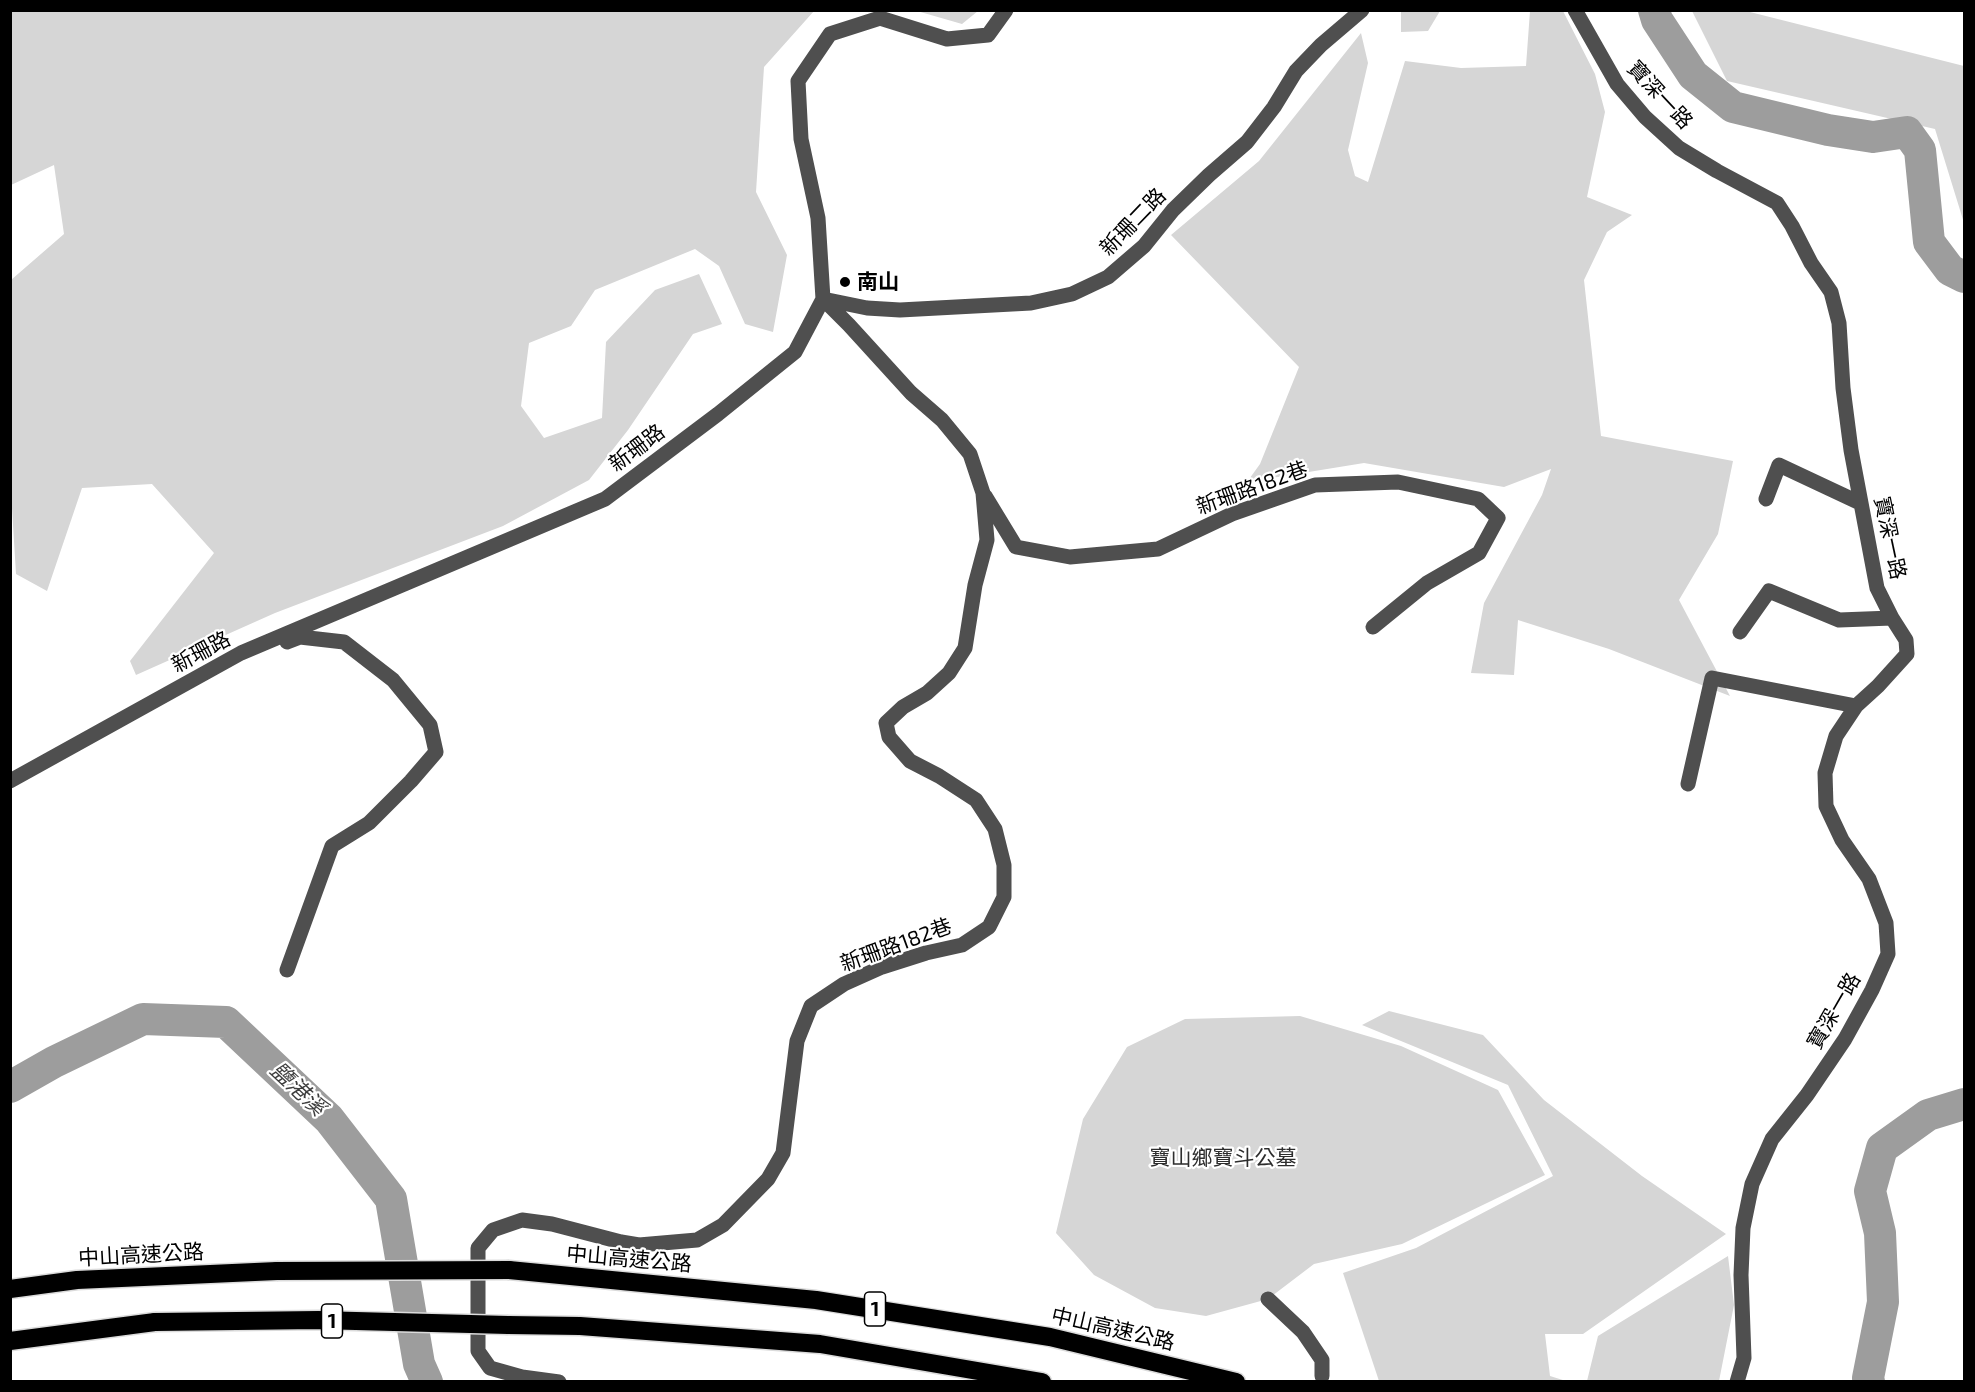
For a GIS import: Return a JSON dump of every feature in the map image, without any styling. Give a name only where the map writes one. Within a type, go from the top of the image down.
[{"type":"highway","name":"中山高速公路","points":[[10,1289],[77,1280],[277,1271],[509,1270],[816,1300],[1050,1337],[1236,1382]]},
{"type":"highway","name":"1","points":[[10,1341],[155,1322],[318,1320],[580,1326],[820,1344],[1042,1382]]},
{"type":"street","points":[[823,299],[818,218],[801,139],[798,81],[830,34],[880,18],[947,39],[988,35],[1006,10]]},
{"type":"street","name":"新珊二路","points":[[823,299],[867,308],[900,310],[1031,303],[1072,294],[1108,277],[1144,246],[1173,210],[1247,142],[1274,107],[1296,71],[1321,45],[1362,10]]},
{"type":"street","name":"寶深一路","points":[[1575,10],[1617,84],[1645,117],[1679,148],[1777,203],[1792,225],[1811,263],[1831,292],[1839,323],[1843,387],[1860,503],[1877,588],[1906,640],[1907,654],[1856,706],[1836,736],[1825,773],[1826,806],[1842,840],[1869,879],[1887,923],[1888,954],[1872,990],[1845,1039],[1807,1095],[1772,1138],[1752,1184],[1743,1228],[1741,1275],[1744,1358],[1737,1382]]},
{"type":"street","name":"新珊路182巷","points":[[823,299],[911,393],[942,420],[970,454],[983,493],[1016,547],[1070,557],[1158,549],[1232,514],[1315,485],[1398,482],[1478,499],[1498,518],[1479,553],[1427,583],[1373,627]]},
{"type":"street","name":"新珊路","points":[[10,781],[241,653],[605,499],[718,414],[795,352],[823,299]]},
{"type":"street","points":[[1767,499],[1779,465],[1860,503]]},
{"type":"street","name":"新珊路182巷","points":[[559,1382],[522,1377],[490,1368],[478,1352],[478,1248],[493,1230],[522,1220],[552,1224],[639,1245],[697,1240],[723,1225],[768,1179],[783,1153],[797,1041],[811,1006],[844,984],[882,967],[926,953],[962,945],[989,927],[1004,897],[1004,865],[995,829],[976,801],[939,776],[910,761],[889,737],[886,723],[903,707],[927,693],[949,673],[965,648],[975,585],[987,540],[983,493]]},
{"type":"street","points":[[1740,632],[1769,591],[1839,620],[1892,618]]},
{"type":"street","points":[[216,667],[300,637],[344,642],[393,680],[430,725],[436,752],[369,823],[332,846],[287,970]]},
{"type":"street","points":[[1688,784],[1712,678],[1856,706]]},
{"type":"street","points":[[1268,1299],[1303,1332],[1323,1360],[1322,1376]]},
{"type":"green space","points":[[11,10],[814,11],[764,67],[756,192],[787,255],[773,332],[745,324],[719,266],[695,249],[595,290],[571,326],[529,343],[521,406],[544,438],[602,418],[606,342],[655,290],[699,274],[722,324],[693,334],[628,430],[589,480],[503,526],[275,613],[136,675],[130,661],[214,553],[152,484],[82,488],[47,591],[16,574],[10,475],[11,280],[64,234],[54,165],[11,185]]},
{"type":"green space","points":[[1401,10],[1440,11],[1428,31],[1401,32]]},
{"type":"green space","points":[[917,11],[978,11],[962,24]]},
{"type":"green space","points":[[1530,11],[1563,11],[1595,74],[1605,112],[1587,197],[1632,215],[1607,232],[1584,280],[1601,436],[1733,461],[1718,534],[1679,600],[1730,696],[1609,649],[1518,620],[1514,675],[1471,673],[1484,603],[1542,495],[1551,469],[1504,487],[1364,463],[1247,482],[1260,464],[1299,367],[1171,235],[1259,161],[1361,33],[1368,63],[1348,150],[1355,176],[1368,182],[1405,61],[1461,68],[1526,66]]},
{"type":"green space","points":[[1692,11],[1746,11],[1964,66],[1964,223],[1935,129],[1727,81]]},
{"type":"green space","points":[[1389,1011],[1483,1035],[1544,1100],[1642,1176],[1726,1234],[1583,1334],[1545,1334],[1550,1376],[1566,1381],[1379,1381],[1343,1273],[1416,1248],[1553,1176],[1508,1085],[1362,1025]]},
{"type":"green space","name":"寶山鄉寶斗公墓","points":[[1300,1016],[1401,1046],[1498,1090],[1545,1175],[1402,1244],[1314,1264],[1268,1299],[1206,1316],[1155,1308],[1094,1275],[1056,1233],[1083,1119],[1127,1047],[1185,1019]]},
{"type":"green space","points":[[1728,1256],[1734,1305],[1719,1381],[1587,1381],[1598,1336]]},
{"type":"waterway","points":[[1654,10],[1657,20],[1693,75],[1733,107],[1828,130],[1873,137],[1907,132],[1920,150],[1929,242],[1950,270],[1964,277]]},
{"type":"waterway","name":"鹽港溪","points":[[10,1087],[54,1062],[143,1019],[226,1022],[329,1119],[391,1199],[419,1364],[427,1382]]},
{"type":"waterway","points":[[1869,1382],[1883,1302],[1880,1233],[1870,1191],[1882,1148],[1928,1115],[1964,1104]]},
{"type":"place","name":"南山","points":[[845,282]]}]
